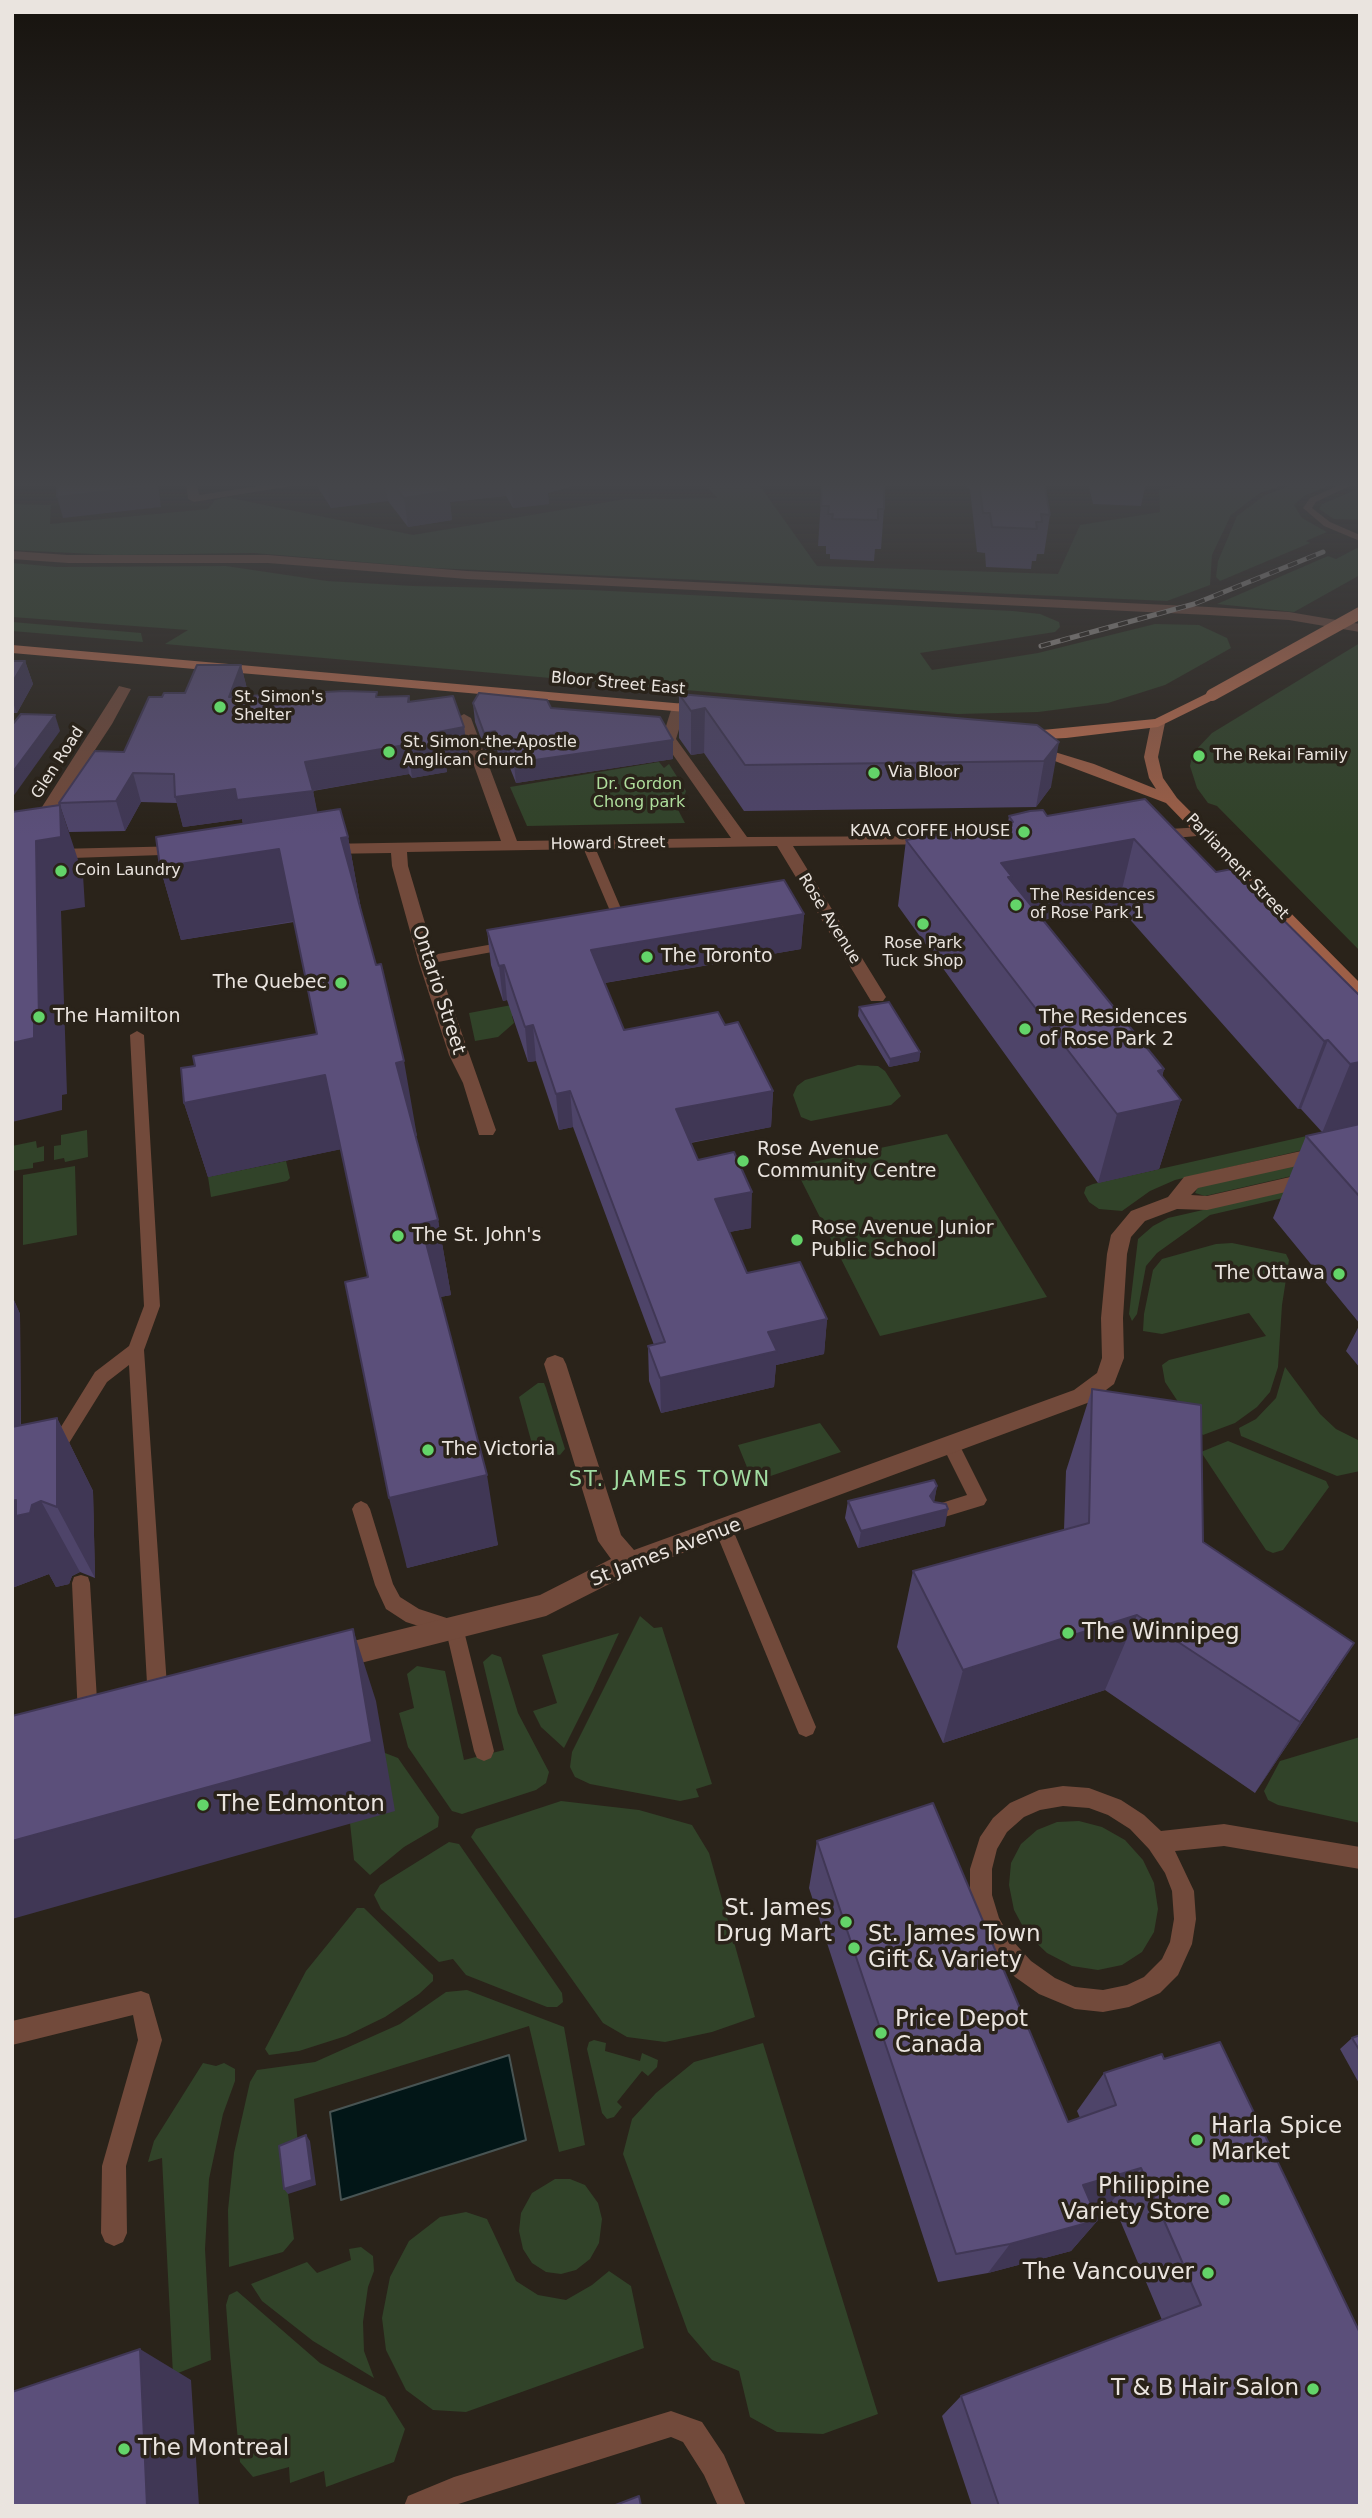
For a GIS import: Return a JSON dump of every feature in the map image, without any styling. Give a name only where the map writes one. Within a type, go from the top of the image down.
[{"type":"main road","points":[[1172,801],[1089,767],[1004,738],[1158,723],[1360,612]]},
{"type":"main road","name":"Bloor Street East","points":[[12,649],[730,712]]},
{"type":"main road","name":"Parliament Street","points":[[1158,723],[1151,757],[1156,778],[1172,801],[1360,993]]},
{"type":"street","points":[[995,601],[1289,616],[1360,628]]},
{"type":"street","name":"Glen Road","points":[[16,855],[105,724],[124,689]]},
{"type":"street","points":[[678,707],[669,739],[742,842]]},
{"type":"street","points":[[464,718],[511,846]]},
{"type":"street","points":[[1129,835],[1203,832]]},
{"type":"street","name":"Howard Street","points":[[301,849],[957,838]]},
{"type":"street","name":"Rose Avenue","points":[[782,841],[877,996]]},
{"type":"street","name":"Ontario Street","points":[[399,847],[400,866],[428,960],[458,1055],[472,1083],[486,1130]]},
{"type":"street","points":[[16,855],[161,856],[198,851]]},
{"type":"street","name":"St James Avenue","points":[[1175,1202],[1191,1182],[1360,1145]]},
{"type":"street","name":"St James Avenue","points":[[305,1668],[546,1605],[595,1577],[630,1562],[724,1530],[1082,1396],[1106,1378],[1113,1358],[1112,1318],[1121,1235],[1138,1216],[1175,1202],[1207,1203],[1360,1168]]},
{"type":"street","points":[[555,1364],[610,1541],[630,1562]]},
{"type":"lane","points":[[588,845],[622,925],[609,928]]},
{"type":"lane","points":[[428,960],[528,942]]},
{"type":"lane","points":[[81,1583],[126,1722],[136,1350],[152,1306],[137,1035]]},
{"type":"lane","points":[[54,1453],[101,1377],[136,1350]]},
{"type":"lane","points":[[938,1511],[978,1500],[951,1445]]},
{"type":"lane","points":[[361,1509],[384,1585],[393,1602],[413,1616],[455,1629],[484,1751]]},
{"type":"lane","points":[[724,1530],[806,1727]]},
{"type":"lane","points":[[1063,1796],[1089,1798],[1114,1807],[1138,1822],[1157,1842],[1173,1866],[1183,1891],[1185,1919],[1181,1944],[1170,1967],[1152,1985],[1129,1996],[1103,2001],[1075,1998],[1047,1986],[1023,1969],[1003,1947],[989,1922],[981,1895],[981,1869],[994,1835],[1017,1810],[1039,1800],[1063,1796]]},
{"type":"lane","points":[[1157,1842],[1224,1835],[1360,1858]]},
{"type":"lane","points":[[12,2033],[141,2002],[150,2040],[114,2166],[114,2233]]},
{"type":"lane","points":[[418,2506],[454,2491],[671,2424],[692,2432],[714,2465],[732,2506]]},
{"type":"green space","points":[[12,601],[802,601],[1013,611],[1040,614],[1059,622],[1060,627],[1055,632],[920,653],[932,670],[1038,653],[1155,624],[1199,625],[1227,638],[1231,648],[1165,685],[1108,703],[1038,712],[958,714],[165,644],[188,630],[12,617]]},
{"type":"green space","points":[[1225,601],[1315,601],[1294,612],[1217,604]]},
{"type":"green space","points":[[12,622],[141,633],[143,642],[12,631]]},
{"type":"green space","points":[[1360,643],[1360,951],[1217,806],[1208,803],[1197,788],[1190,766],[1193,753],[1212,733]]},
{"type":"green space","name":"Dr. Gordon Chong park","points":[[659,762],[664,768],[669,764],[686,791],[684,797],[675,804],[685,823],[527,826],[510,787]]},
{"type":"green space","points":[[533,1001],[537,1011],[512,1016],[514,1023],[498,1037],[475,1041],[469,1013]]},
{"type":"green space","points":[[858,1065],[878,1066],[885,1071],[901,1096],[891,1105],[811,1121],[801,1117],[793,1095],[797,1086],[805,1080]]},
{"type":"green space","points":[[1360,1124],[1303,1150],[1175,1180],[1150,1191],[1122,1211],[1099,1209],[1089,1202],[1084,1193],[1086,1187],[1093,1184]]},
{"type":"green space","points":[[87,1130],[88,1157],[65,1162],[64,1158],[54,1160],[54,1146],[61,1145],[61,1135]]},
{"type":"green space","points":[[947,1134],[1047,1297],[880,1336],[794,1166]]},
{"type":"green space","points":[[36,1141],[37,1148],[44,1146],[44,1161],[33,1163],[33,1168],[12,1171],[12,1146]]},
{"type":"green space","points":[[1351,1153],[1357,1161],[1205,1196],[1195,1193],[1198,1187]]},
{"type":"green space","points":[[286,1161],[290,1178],[287,1181],[211,1197],[208,1177]]},
{"type":"green space","points":[[75,1166],[77,1235],[23,1245],[23,1175]]},
{"type":"green space","points":[[1360,1174],[1360,1180],[1210,1215],[1157,1253],[1146,1266],[1137,1314],[1132,1321],[1129,1314],[1138,1239],[1153,1226],[1168,1218]]},
{"type":"green space","points":[[1232,1243],[1286,1254],[1289,1260],[1282,1305],[1278,1367],[1270,1392],[1257,1407],[1235,1423],[1203,1435],[1196,1429],[1165,1382],[1162,1365],[1169,1360],[1266,1336],[1249,1313],[1162,1334],[1143,1331],[1144,1314],[1153,1270],[1162,1259],[1216,1244]]},
{"type":"green space","points":[[1285,1367],[1320,1414],[1336,1429],[1360,1441],[1360,1471],[1337,1476],[1241,1436],[1239,1428],[1256,1419],[1276,1398]]},
{"type":"green space","points":[[538,1383],[544,1383],[565,1449],[560,1455],[534,1451],[519,1397]]},
{"type":"green space","points":[[820,1423],[841,1452],[753,1482],[738,1445]]},
{"type":"green space","points":[[1228,1441],[1326,1481],[1329,1487],[1283,1550],[1273,1553],[1266,1550],[1201,1452]]},
{"type":"green space","points":[[640,1616],[654,1628],[662,1627],[712,1784],[696,1789],[699,1797],[680,1801],[590,1784],[575,1777],[570,1767],[572,1752]]},
{"type":"green space","points":[[619,1633],[564,1748],[541,1727],[533,1711],[557,1703],[542,1655]]},
{"type":"green space","points":[[492,1654],[501,1657],[518,1713],[549,1772],[546,1783],[536,1790],[462,1814],[452,1811],[408,1747],[399,1713],[414,1708],[407,1674],[417,1666],[445,1671],[464,1760],[504,1750],[483,1662]]},
{"type":"green space","points":[[1360,1737],[1360,1823],[1278,1805],[1268,1800],[1264,1791],[1280,1761]]},
{"type":"green space","points":[[385,1753],[398,1758],[439,1817],[438,1827],[404,1847],[370,1875],[354,1860],[350,1823]]},
{"type":"green space","points":[[561,1801],[639,1810],[692,1825],[709,1853],[755,2017],[712,2032],[665,2042],[627,2037],[603,2023],[471,1837],[476,1829]]},
{"type":"green space","points":[[1079,1821],[1102,1827],[1125,1840],[1143,1860],[1154,1883],[1158,1909],[1154,1932],[1142,1952],[1122,1965],[1098,1970],[1072,1966],[1047,1953],[1027,1934],[1014,1910],[1009,1885],[1011,1863],[1021,1844],[1037,1830],[1057,1822]]},
{"type":"green space","points":[[449,1842],[459,1844],[562,1993],[563,2002],[557,2007],[547,2007],[466,1975],[453,1959],[439,1962],[381,1909],[374,1895],[380,1885]]},
{"type":"green space","points":[[357,1908],[364,1908],[433,1975],[433,1981],[385,2017],[346,2036],[299,2051],[269,2055],[265,2049],[306,1971]]},
{"type":"green space","points":[[467,1990],[564,2027],[585,2145],[559,2152],[529,2026],[294,2099],[298,2145],[288,2194],[294,2239],[283,2252],[229,2267],[228,2210],[234,2153],[250,2082],[257,2070],[315,2062],[400,2024],[446,1992]]},
{"type":"green space","points":[[594,2040],[606,2043],[605,2051],[640,2061],[642,2053],[658,2060],[657,2067],[648,2076],[642,2071],[617,2102],[622,2107],[614,2117],[607,2119],[602,2113],[587,2049],[589,2042]]},
{"type":"green space","points":[[763,2043],[878,2414],[823,2434],[777,2432],[750,2417],[739,2371],[712,2360],[688,2332],[623,2154],[632,2119],[656,2093],[694,2062]]},
{"type":"green space","points":[[203,2063],[216,2066],[224,2063],[235,2069],[235,2081],[223,2114],[209,2179],[205,2249],[211,2360],[173,2375],[162,2158],[148,2162],[154,2141]]},
{"type":"green space","points":[[555,2179],[570,2179],[585,2185],[598,2203],[602,2219],[599,2243],[590,2259],[576,2270],[561,2274],[546,2272],[532,2263],[523,2249],[519,2231],[521,2213],[532,2193]]},
{"type":"green space","points":[[466,2212],[487,2219],[516,2281],[538,2295],[566,2300],[592,2285],[609,2271],[631,2286],[644,2348],[466,2412],[433,2410],[406,2390],[386,2350],[382,2318],[390,2277],[409,2241],[440,2217]]},
{"type":"green space","points":[[361,2247],[373,2256],[374,2271],[368,2287],[363,2322],[364,2351],[374,2378],[313,2341],[262,2301],[251,2284],[307,2262],[317,2273],[351,2260],[349,2249]]},
{"type":"green space","points":[[237,2291],[320,2363],[385,2397],[405,2429],[394,2462],[326,2487],[324,2471],[290,2483],[289,2467],[253,2477],[240,2462],[229,2345],[226,2305],[229,2295]]},
{"type":"shaded area","points":[[509,2055],[526,2140],[341,2200],[330,2112]]},
{"type":"building","points":[[12,661],[25,661],[12,683]]},
{"type":"building","points":[[197,665],[241,665],[229,697],[344,691],[377,692],[376,697],[409,696],[408,702],[453,696],[464,727],[438,732],[443,743],[408,749],[405,745],[305,762],[313,791],[237,800],[235,789],[175,797],[174,774],[133,773],[116,801],[59,803],[95,751],[124,752],[149,697],[162,697],[164,693],[185,693]]},
{"type":"building","points":[[479,693],[547,700],[551,708],[660,717],[673,740],[514,763],[506,743],[500,744],[495,731],[484,733],[473,703]]},
{"type":"building","points":[[679,694],[1037,725],[1059,742],[1044,761],[745,765],[705,708],[691,711]]},
{"type":"building","points":[[21,714],[55,715],[12,773],[12,725]]},
{"type":"building","points":[[1145,799],[1216,872],[1232,869],[1360,996],[1360,1062],[1350,1064],[1328,1040],[1324,1041],[1134,839],[1001,863],[1012,877],[1008,877],[1164,1069],[1158,1071],[1181,1100],[1117,1114],[906,840],[1013,822],[1009,816],[1030,811],[1043,810],[1047,816]]},
{"type":"building","points":[[60,805],[61,837],[36,841],[39,1022],[34,1023],[34,1038],[12,1043],[12,812]]},
{"type":"building","points":[[340,809],[348,837],[341,838],[376,965],[381,964],[404,1061],[396,1063],[438,1220],[421,1224],[487,1475],[389,1498],[345,1282],[368,1277],[325,1075],[184,1103],[181,1068],[195,1066],[193,1056],[317,1034],[279,849],[160,867],[156,837]]},
{"type":"building","points":[[784,880],[804,914],[591,950],[624,1030],[718,1012],[725,1025],[738,1022],[773,1091],[676,1109],[698,1160],[734,1152],[752,1192],[715,1199],[747,1273],[800,1262],[827,1319],[768,1332],[777,1351],[660,1378],[648,1346],[665,1342],[570,1091],[556,1094],[533,1025],[525,1027],[504,965],[499,966],[487,930]]},
{"type":"building","points":[[889,1002],[920,1052],[890,1059],[859,1007]]},
{"type":"building","points":[[1360,1124],[1360,1197],[1306,1136]]},
{"type":"building","points":[[1092,1389],[1201,1405],[1203,1542],[1354,1643],[1300,1722],[1137,1615],[963,1670],[913,1571],[1089,1523]]},
{"type":"building","points":[[57,1418],[57,1507],[41,1501],[32,1505],[30,1513],[16,1516],[16,1500],[12,1501],[12,1427]]},
{"type":"building","points":[[934,1480],[937,1486],[930,1496],[934,1502],[946,1504],[948,1509],[861,1531],[848,1501]]},
{"type":"building","points":[[353,1629],[372,1742],[12,1841],[12,1716]]},
{"type":"building","points":[[933,1803],[1068,2122],[1116,2105],[1104,2073],[1162,2054],[1164,2059],[1220,2042],[1360,2333],[1360,2506],[999,2506],[961,2396],[1201,2305],[1141,2168],[1083,2185],[1098,2220],[1010,2244],[956,2254],[817,1841]]},
{"type":"building","points":[[1360,2035],[1360,2051],[1352,2038]]},
{"type":"building","points":[[306,2135],[312,2180],[284,2189],[279,2146]]},
{"type":"building","points":[[140,2349],[147,2506],[12,2506],[12,2392]]},
{"type":"building","points":[[639,2496],[641,2506],[613,2506]]},
{"type":"railway","points":[[1041,646],[1203,601]]},
{"type":"place","name":"St. Simon's Shelter","points":[[220,707]]},
{"type":"place","name":"St. Simon-the-Apostle Anglican Church","points":[[389,752]]},
{"type":"place","name":"The Rekai Family","points":[[1199,756]]},
{"type":"place","name":"Via Bloor","points":[[874,773]]},
{"type":"place","name":"KAVA COFFE HOUSE","points":[[1024,832]]},
{"type":"place","name":"Coin Laundry","points":[[61,871]]},
{"type":"place","name":"The Residences of Rose Park 1","points":[[1016,905]]},
{"type":"place","name":"Rose Park Tuck Shop","points":[[923,924]]},
{"type":"place","name":"The Toronto","points":[[647,957]]},
{"type":"place","name":"The Quebec","points":[[341,983]]},
{"type":"place","name":"The Hamilton","points":[[39,1017]]},
{"type":"place","name":"The Residences of Rose Park 2","points":[[1025,1029]]},
{"type":"place","name":"Rose Avenue Community Centre","points":[[743,1161]]},
{"type":"place","name":"The St. John's","points":[[398,1236]]},
{"type":"place","name":"Rose Avenue Junior Public School","points":[[797,1240]]},
{"type":"place","name":"The Ottawa","points":[[1339,1274]]},
{"type":"place","name":"The Victoria","points":[[428,1450]]},
{"type":"place","name":"The Winnipeg","points":[[1068,1633]]},
{"type":"place","name":"The Edmonton","points":[[203,1805]]},
{"type":"place","name":"St. James Drug Mart","points":[[846,1922]]},
{"type":"place","name":"St. James Town Gift & Variety","points":[[854,1948]]},
{"type":"place","name":"Price Depot Canada","points":[[881,2033]]},
{"type":"place","name":"Harla Spice Market","points":[[1197,2140]]},
{"type":"place","name":"Philippine Variety Store","points":[[1224,2200]]},
{"type":"place","name":"The Vancouver","points":[[1208,2273]]},
{"type":"place","name":"T & B Hair Salon","points":[[1313,2389]]},
{"type":"place","name":"The Montreal","points":[[124,2449]]},
{"type":"district","name":"ST. JAMES TOWN","points":[[670,1481]]}]
